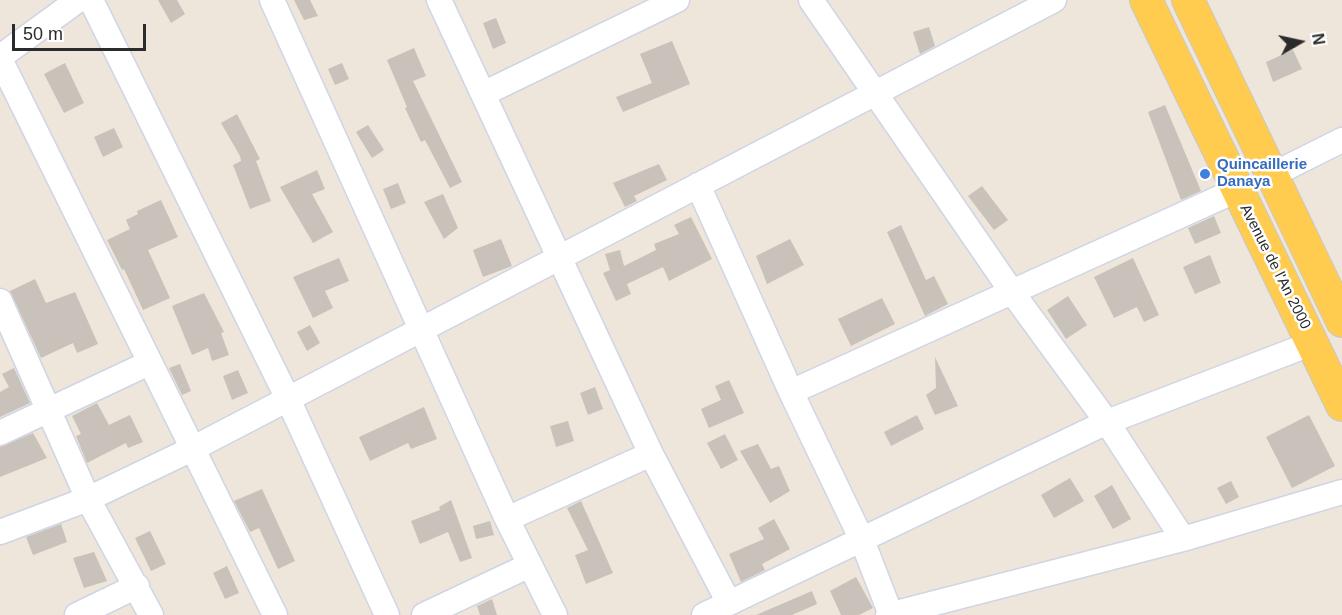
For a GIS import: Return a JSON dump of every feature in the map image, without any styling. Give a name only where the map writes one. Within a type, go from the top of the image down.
[{"type":"main road","name":"Avenue de l'An 2000","points":[[1146,0],[1342,405]]},
{"type":"main road","points":[[1188,0],[1274,174],[1342,320]]},
{"type":"street","points":[[78,0],[0,58],[275,615]]},
{"type":"street","points":[[91,0],[288,399],[387,615]]},
{"type":"street","points":[[272,0],[507,519],[555,615]]},
{"type":"street","points":[[439,0],[651,454],[729,603]]},
{"type":"street","points":[[483,94],[677,0]]},
{"type":"street","points":[[811,0],[1012,292],[1107,422],[1183,539]]},
{"type":"street","points":[[0,532],[88,499],[192,449],[1054,0]]},
{"type":"street","points":[[1274,174],[1342,140]]},
{"type":"street","points":[[698,185],[791,392],[862,540],[890,615],[1183,539],[1342,492]]},
{"type":"street","points":[[791,392],[1237,190]]},
{"type":"street","points":[[0,301],[88,499],[151,615]]},
{"type":"street","points":[[704,615],[1107,422],[1313,343]]},
{"type":"street","points":[[0,433],[149,363]]},
{"type":"street","points":[[507,519],[651,454]]},
{"type":"street","points":[[424,615],[530,565]]},
{"type":"street","points":[[77,615],[137,586]]},
{"type":"building","points":[[158,0],[177,0],[185,14],[171,23]]},
{"type":"building","points":[[294,0],[310,0],[318,16],[304,20]]},
{"type":"building","points":[[496,18],[506,43],[493,49],[483,23]]},
{"type":"building","points":[[929,27],[935,46],[920,54],[913,32]]},
{"type":"building","points":[[672,41],[690,84],[623,112],[616,97],[652,83],[640,54]]},
{"type":"building","points":[[414,48],[426,76],[413,81],[462,182],[450,188],[425,140],[421,142],[387,60]]},
{"type":"building","points":[[1293,50],[1302,69],[1273,82],[1266,62]]},
{"type":"building","points":[[65,63],[84,103],[64,113],[44,74]]},
{"type":"building","points":[[342,63],[349,79],[335,85],[328,69]]},
{"type":"building","points":[[1165,105],[1201,191],[1181,200],[1148,112]]},
{"type":"building","points":[[237,114],[260,159],[256,161],[271,201],[250,209],[233,165],[241,161],[240,156],[221,123]]},
{"type":"building","points":[[368,125],[384,150],[372,158],[356,132]]},
{"type":"building","points":[[114,128],[123,147],[103,157],[94,137]]},
{"type":"building","points":[[659,164],[667,180],[634,196],[637,201],[625,207],[613,183]]},
{"type":"building","points":[[317,170],[325,189],[312,194],[333,232],[313,243],[280,187]]},
{"type":"building","points":[[398,183],[406,203],[391,209],[383,189]]},
{"type":"building","points":[[982,186],[1008,220],[994,230],[968,196]]},
{"type":"building","points":[[443,194],[458,228],[444,239],[424,202]]},
{"type":"building","points":[[161,200],[178,237],[148,250],[170,298],[143,310],[124,269],[122,270],[107,240],[130,229],[126,220],[138,214],[137,211]]},
{"type":"building","points":[[1214,216],[1221,233],[1195,244],[1188,228]]},
{"type":"building","points":[[691,217],[712,259],[669,281],[663,267],[627,284],[631,294],[616,301],[603,273],[610,270],[605,254],[620,250],[624,266],[656,250],[654,244],[679,234],[674,225]]},
{"type":"building","points":[[901,225],[926,280],[934,276],[948,304],[925,316],[887,232]]},
{"type":"building","points":[[501,239],[512,266],[483,277],[473,250]]},
{"type":"building","points":[[790,239],[804,265],[767,284],[756,256]]},
{"type":"building","points":[[1210,255],[1221,283],[1195,294],[1183,267]]},
{"type":"building","points":[[339,258],[349,281],[325,291],[333,308],[313,318],[293,277]]},
{"type":"building","points":[[1133,258],[1159,315],[1144,322],[1137,307],[1114,318],[1094,277]]},
{"type":"building","points":[[35,279],[46,303],[75,292],[98,344],[77,353],[73,343],[41,358],[10,291]]},
{"type":"building","points":[[204,293],[224,332],[221,333],[229,355],[212,361],[208,348],[192,355],[172,306]]},
{"type":"building","points":[[1068,296],[1087,325],[1066,339],[1047,310]]},
{"type":"building","points":[[882,298],[895,324],[851,346],[838,319]]},
{"type":"building","points":[[310,325],[320,343],[307,351],[297,332]]},
{"type":"building","points":[[935,357],[958,406],[935,415],[926,395],[936,388]]},
{"type":"building","points":[[180,364],[191,391],[182,395],[169,368]]},
{"type":"building","points":[[14,368],[30,403],[0,417],[0,392],[9,387],[2,374]]},
{"type":"building","points":[[238,370],[248,393],[232,400],[223,376]]},
{"type":"building","points":[[729,380],[744,413],[709,428],[701,409],[721,400],[715,386]]},
{"type":"building","points":[[595,387],[603,409],[588,415],[580,393]]},
{"type":"building","points":[[97,403],[109,425],[130,415],[143,442],[128,448],[126,443],[87,463],[76,436],[81,434],[72,416]]},
{"type":"building","points":[[424,407],[437,439],[411,449],[408,443],[370,461],[359,437]]},
{"type":"building","points":[[917,415],[924,429],[891,446],[884,432]]},
{"type":"building","points":[[1309,415],[1335,466],[1292,488],[1266,437]]},
{"type":"building","points":[[568,421],[574,441],[556,447],[550,426]]},
{"type":"building","points":[[33,433],[47,458],[0,477],[0,447]]},
{"type":"building","points":[[725,434],[738,460],[721,469],[707,443]]},
{"type":"building","points":[[758,444],[771,469],[779,466],[790,491],[770,503],[740,451]]},
{"type":"building","points":[[1070,478],[1084,501],[1054,518],[1041,495]]},
{"type":"building","points":[[1231,481],[1239,497],[1226,504],[1217,488]]},
{"type":"building","points":[[1112,485],[1131,519],[1113,529],[1094,496]]},
{"type":"building","points":[[262,489],[295,561],[278,569],[259,528],[250,532],[234,501]]},
{"type":"building","points":[[451,500],[472,558],[460,562],[448,532],[420,544],[411,521],[440,510],[439,507]]},
{"type":"building","points":[[581,501],[613,573],[586,584],[575,555],[588,550],[567,508]]},
{"type":"building","points":[[774,519],[790,549],[762,564],[765,570],[741,582],[729,554],[764,539],[758,528]]},
{"type":"building","points":[[490,521],[494,535],[476,539],[473,526]]},
{"type":"building","points":[[61,524],[67,542],[33,555],[26,537]]},
{"type":"building","points":[[150,531],[166,564],[151,571],[135,538]]},
{"type":"building","points":[[94,552],[107,581],[84,588],[73,558]]},
{"type":"building","points":[[227,566],[239,593],[225,599],[213,573]]},
{"type":"building","points":[[856,577],[873,608],[859,615],[841,615],[830,591]]},
{"type":"building","points":[[812,591],[817,604],[792,615],[756,615]]},
{"type":"building","points":[[492,599],[497,615],[480,615],[477,606]]},
{"type":"place","name":"Quincaillerie Danaya","points":[[1205,174]]}]
